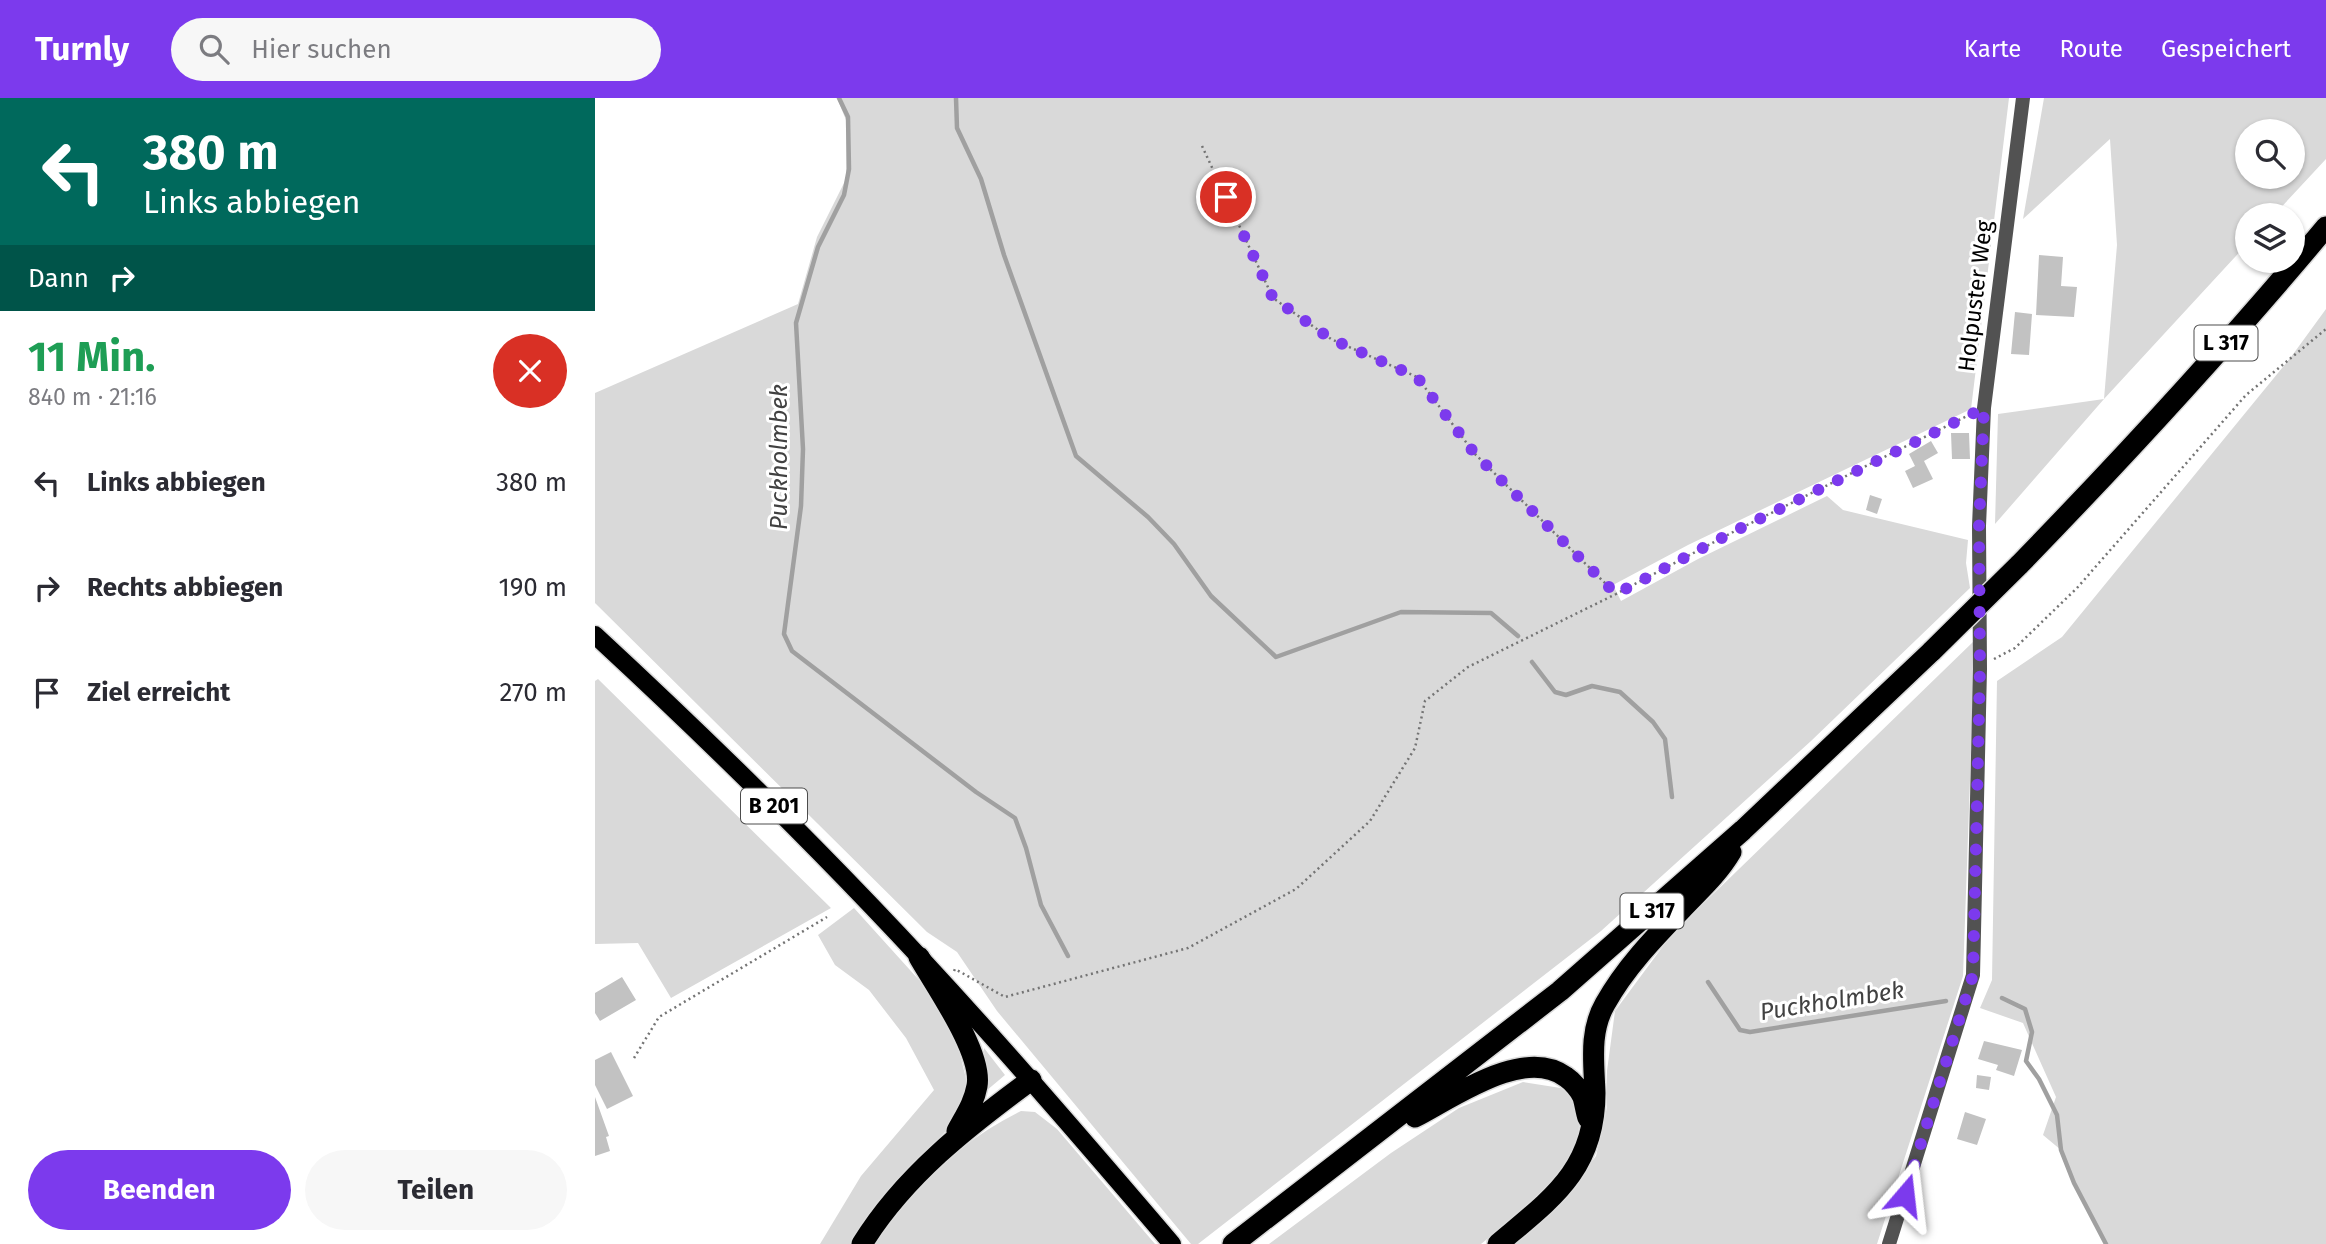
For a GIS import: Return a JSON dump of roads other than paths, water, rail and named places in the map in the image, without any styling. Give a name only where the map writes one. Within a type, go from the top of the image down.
[{"type":"highway","name":"L 317","points":[[1368,1141],[1560,991],[1743,830],[1932,650],[2124,457],[2326,228]]},
{"type":"highway","points":[[1498,1244],[1551,1199],[1580,1161],[1591,1131],[1595,1096],[1595,1026],[1603,1006],[1624,973],[1722,867],[1743,830]]},
{"type":"highway","points":[[919,957],[973,1052],[978,1082],[972,1105],[953,1140]]},
{"type":"highway","points":[[1233,1244],[1368,1141],[1496,1075],[1520,1068],[1541,1067],[1557,1070],[1583,1096],[1591,1131]]},
{"type":"highway","points":[[862,1244],[874,1224],[902,1190],[953,1140],[1031,1080]]},
{"type":"main road","name":"B 201","points":[[595,635],[728,760],[943,982],[1173,1244]]},
{"type":"street","name":"Holpuster Weg","points":[[1889,1244],[1973,975],[1980,669],[1979,526],[1984,408],[2023,98]]},
{"type":"waterway","name":"Puckholmbek","points":[[839,98],[848,117],[849,169],[844,195],[818,247],[796,323],[803,449],[801,506],[784,634],[792,651],[976,792],[1015,818],[1041,905],[1068,956]]},
{"type":"waterway","name":"Puckholmbek","points":[[956,98],[957,128],[981,179],[1004,255],[1076,456],[1148,517],[1174,544],[1211,596],[1276,657],[1401,612],[1491,613],[1518,636]]},
{"type":"waterway","name":"Puckholmbek","points":[[1532,662],[1555,692],[1566,695],[1592,686],[1620,692],[1653,722],[1665,739],[1672,797]]},
{"type":"waterway","name":"Puckholmbek","points":[[1708,982],[1740,1030],[1750,1032],[1946,1001]]},
{"type":"waterway","name":"Puckholmbek","points":[[2002,998],[2025,1009],[2032,1032],[2026,1061],[2039,1079],[2057,1115],[2061,1150],[2074,1183],[2106,1244]]}]
